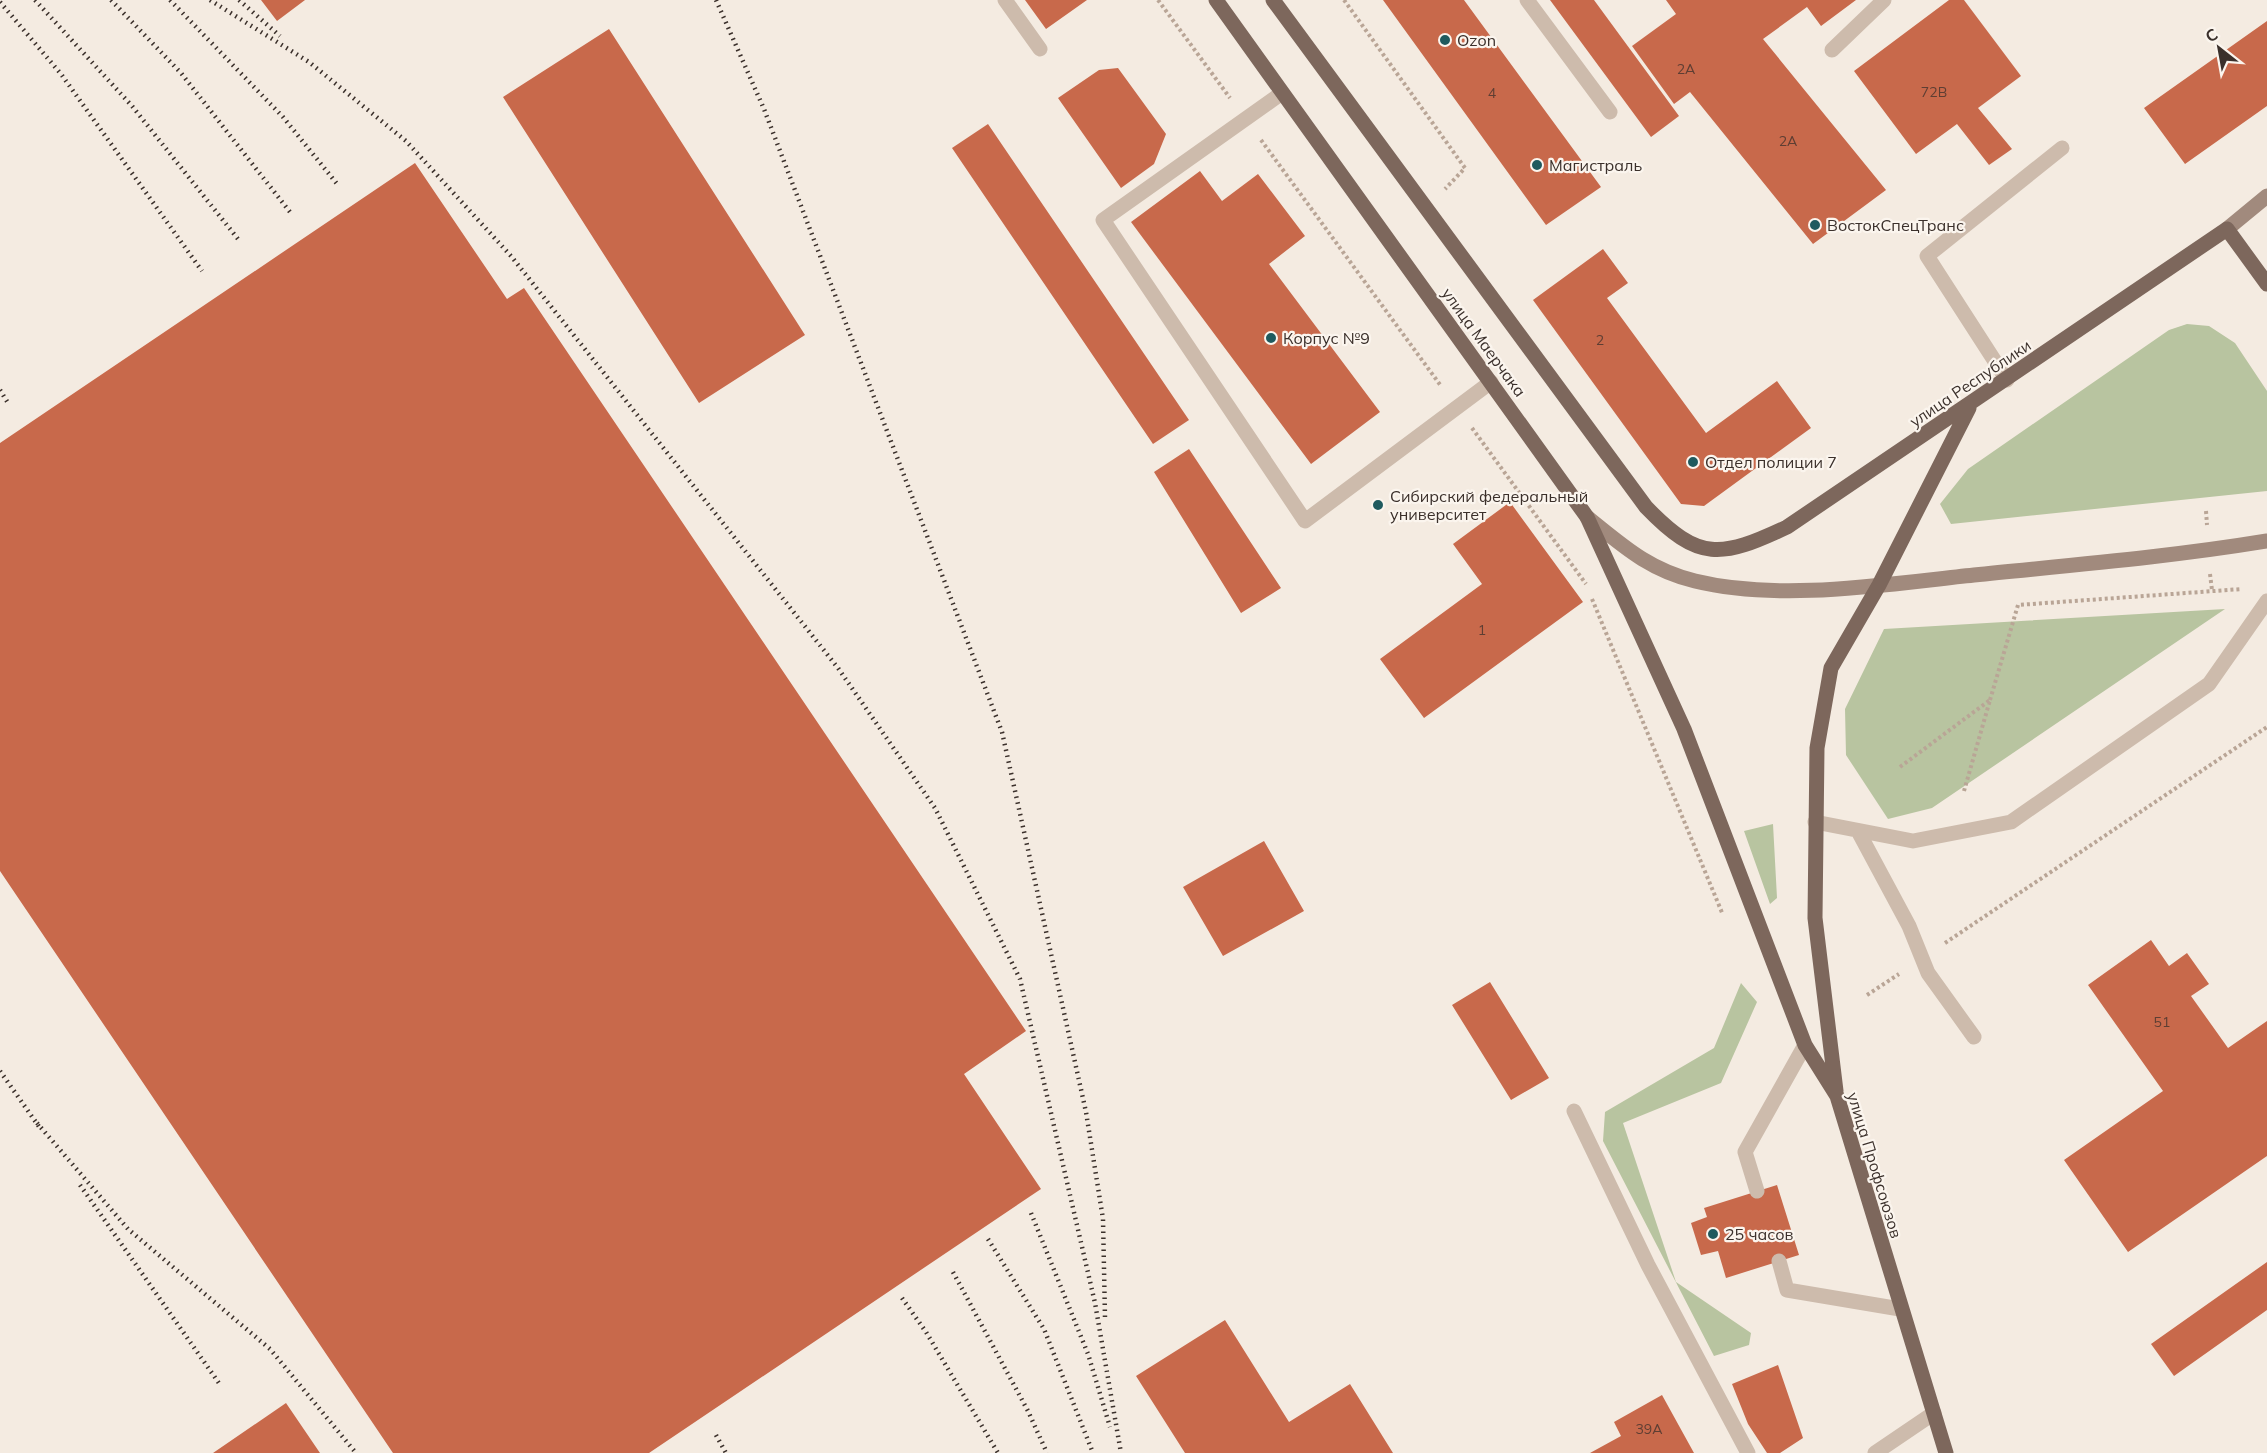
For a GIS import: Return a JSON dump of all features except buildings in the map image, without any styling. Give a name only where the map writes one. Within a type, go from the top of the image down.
[{"type":"main road","name":"улица Маерчака","points":[[1216,0],[1587,517],[1684,729]]},
{"type":"main road","name":"улица Маерчака","points":[[1273,0],[1646,507],[1677,536]]},
{"type":"main road","name":"улица Республики","points":[[1677,536],[1694,547],[1724,551],[1745,547],[1787,527],[2227,229],[2267,196]]},
{"type":"main road","points":[[2227,229],[2267,284]]},
{"type":"main road","points":[[1837,1096],[1815,918],[1817,748],[1831,668],[1879,585],[1970,405]]},
{"type":"main road","points":[[1587,517],[1647,564],[1695,581],[1762,592],[1879,585],[2208,550],[2267,541]]},
{"type":"main road","name":"улица Профсоюзов","points":[[1684,729],[1805,1045],[1837,1096],[1900,1309],[1946,1453]]},
{"type":"lane","points":[[1005,0],[1040,50]]},
{"type":"lane","points":[[1527,0],[1610,112]]},
{"type":"lane","points":[[1832,50],[1884,0]]},
{"type":"lane","points":[[1282,93],[1103,220],[1305,521],[1491,382]]},
{"type":"lane","points":[[2007,380],[1927,256],[2062,148]]},
{"type":"lane","points":[[1815,822],[1913,841],[2011,822],[2209,684],[2267,601]]},
{"type":"lane","points":[[1858,831],[1909,926],[1921,959],[1974,1037]]},
{"type":"lane","points":[[1757,1191],[1745,1152],[1805,1045]]},
{"type":"lane","points":[[1574,1111],[1648,1265],[1748,1453]]},
{"type":"lane","points":[[1779,1261],[1787,1290],[1900,1309]]},
{"type":"lane","points":[[1875,1453],[1934,1413]]},
{"type":"path","points":[[1158,0],[1586,585]]},
{"type":"path","points":[[1344,0],[1466,168],[1440,193]]},
{"type":"path","points":[[1964,791],[2018,605],[2243,589]]},
{"type":"path","points":[[1591,596],[1723,915]]},
{"type":"path","points":[[1900,767],[1990,700]]},
{"type":"path","points":[[1867,995],[2267,727]]},
{"type":"green space","points":[[2187,324],[2209,326],[2235,343],[2267,391],[2267,491],[1951,524],[1940,504],[1968,469],[2169,330]]},
{"type":"green space","points":[[2225,609],[1932,808],[1888,819],[1846,755],[1845,709],[1884,629]]},
{"type":"green space","points":[[1773,824],[1777,898],[1770,904],[1744,831]]},
{"type":"green space","points":[[1741,983],[1757,1002],[1721,1083],[1623,1123],[1676,1282],[1751,1333],[1749,1345],[1714,1356],[1603,1141],[1605,1112],[1714,1048]]},
{"type":"railway","points":[[35,0],[132,106],[238,239]]},
{"type":"railway","points":[[111,0],[181,73],[290,212]]},
{"type":"railway","points":[[170,0],[283,117],[338,185]]},
{"type":"railway","points":[[210,0],[309,62],[406,141],[511,256],[838,668],[935,808],[1020,979],[1095,1303],[1121,1453]]},
{"type":"railway","points":[[239,0],[280,36]]},
{"type":"railway","points":[[716,0],[764,109],[1002,732],[1086,1112],[1103,1219],[1105,1318]]},
{"type":"railway","points":[[0,2],[61,74],[202,271]]},
{"type":"railway","points":[[0,390],[8,403]]},
{"type":"railway","points":[[0,1071],[40,1128]]},
{"type":"railway","points":[[37,1123],[128,1229],[270,1349],[356,1453]]},
{"type":"railway","points":[[80,1185],[221,1386]]},
{"type":"railway","points":[[1031,1213],[1088,1354],[1110,1427]]},
{"type":"railway","points":[[988,1239],[1044,1329],[1093,1453]]},
{"type":"railway","points":[[953,1272],[1028,1411],[1047,1453]]},
{"type":"railway","points":[[902,1298],[926,1332],[998,1453]]},
{"type":"railway","points":[[716,1435],[726,1453]]},
{"type":"place","name":"Ozon","points":[[1445,40]]},
{"type":"place","name":"Магистраль","points":[[1537,165]]},
{"type":"place","name":"ВостокСпецТранс","points":[[1815,225]]},
{"type":"place","name":"Корпус №9","points":[[1271,338]]},
{"type":"place","name":"Отдел полиции 7","points":[[1693,462]]},
{"type":"place","name":"Сибирский федеральный университет","points":[[1378,505]]},
{"type":"place","name":"25 часов","points":[[1713,1234]]}]
